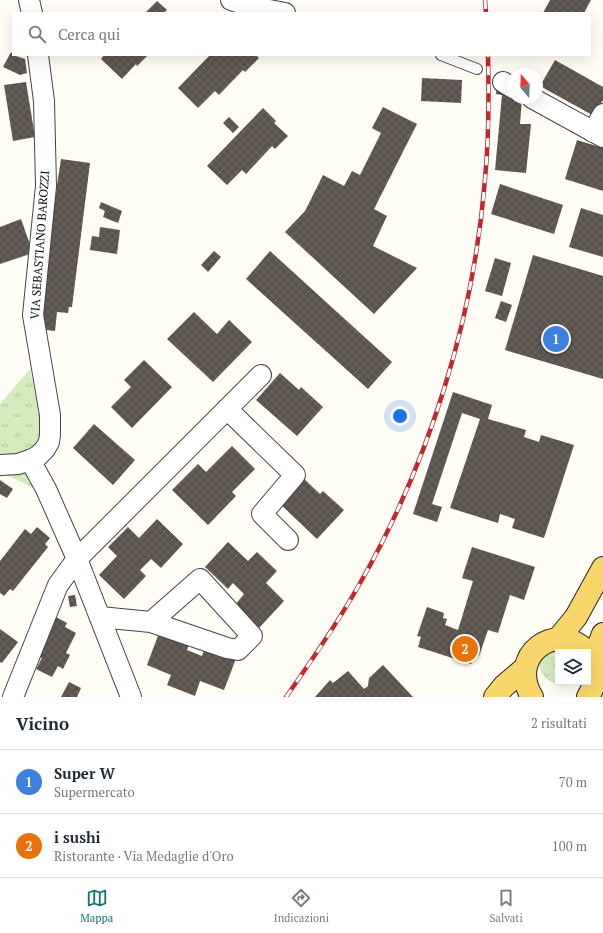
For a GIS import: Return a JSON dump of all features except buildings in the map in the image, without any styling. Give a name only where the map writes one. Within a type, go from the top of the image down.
[{"type":"main road","points":[[558,639],[576,617],[603,568]]},
{"type":"main road","points":[[591,652],[603,634]]},
{"type":"main road","points":[[532,697],[524,680],[524,669],[528,658],[536,648],[546,642],[558,639],[569,640],[578,644],[583,649]]},
{"type":"main road","points":[[588,697],[595,681],[596,670],[591,659]]},
{"type":"main road","points":[[495,697],[504,686],[524,669]]},
{"type":"street","points":[[29,0],[32,12]]},
{"type":"street","points":[[231,0],[253,7],[280,12]]},
{"type":"street","name":"VIA SEBASTIANO BAROZZI","points":[[30,460],[38,456],[45,449],[49,442],[51,425],[34,315],[34,302],[46,186],[44,101],[38,56]]},
{"type":"street","points":[[543,104],[598,135],[603,114]]},
{"type":"street","points":[[13,697],[58,585],[77,559],[261,375]]},
{"type":"street","points":[[227,409],[295,475],[262,514],[288,540]]},
{"type":"street","points":[[0,465],[18,464],[30,460],[46,489],[77,559],[131,697]]},
{"type":"street","points":[[100,617],[151,622],[226,648],[238,650],[252,636],[200,579],[151,622]]},
{"type":"lane","points":[[444,56],[478,69]]},
{"type":"green space","points":[[30,369],[41,419],[34,488],[0,472],[0,404]]},
{"type":"green space","points":[[555,652],[555,684],[543,675],[540,668],[540,661],[546,655]]},
{"type":"railway","points":[[485,0],[486,12]]},
{"type":"railway","points":[[286,697],[342,614],[384,538],[407,490],[427,440],[444,389],[459,337],[471,284],[479,232],[487,148],[489,101],[488,56]]},
{"type":"place","name":"Super W","points":[[556,339]]},
{"type":"place","name":"i sushi","points":[[465,649]]}]
